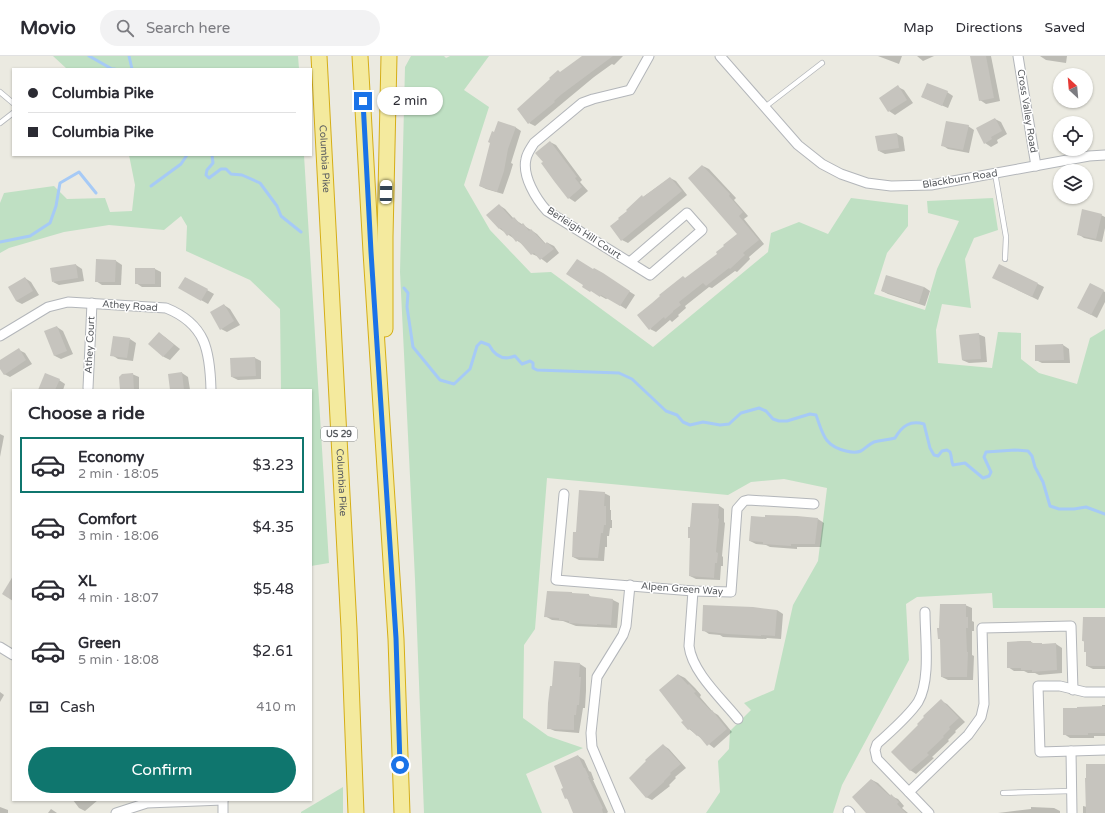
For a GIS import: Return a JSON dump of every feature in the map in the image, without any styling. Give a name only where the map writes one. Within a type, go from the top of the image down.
[{"type":"highway","name":"Columbia Pike","points":[[319,56],[349,628],[356,813]]},
{"type":"highway","points":[[360,56],[370,245],[396,638],[402,813]]},
{"type":"highway","points":[[384,454],[385,237],[389,56]]},
{"type":"street","name":"Berleigh Hill Court","points":[[630,262],[688,213],[702,230],[650,275],[547,211],[538,201],[533,192],[526,171],[525,161],[528,151],[534,143],[582,103],[630,90],[649,56]]},
{"type":"street","name":"Blackburn Road","points":[[720,56],[798,145],[822,164],[841,174],[867,183],[891,186],[931,185],[1089,156],[1105,155]]},
{"type":"street","name":"Cross Valley Road","points":[[1018,56],[1036,166]]},
{"type":"street","name":"Athey Road","points":[[0,336],[48,307],[68,302],[166,308],[179,313],[195,327],[206,344],[210,363],[211,389]]},
{"type":"street","name":"Athey Court","points":[[87,389],[92,303]]},
{"type":"street","name":"Alpen Green Way","points":[[564,494],[556,580],[693,591],[731,592],[738,509],[744,501],[814,504]]},
{"type":"street","points":[[620,813],[592,746],[591,733],[597,677],[623,635],[626,626],[630,585]]},
{"type":"street","points":[[693,591],[689,646],[690,655],[698,671],[738,719]]},
{"type":"street","points":[[925,612],[926,677],[923,690],[918,702],[877,744],[875,750],[877,759],[929,813]]},
{"type":"street","points":[[909,792],[968,735],[981,717],[984,704],[982,628],[1071,626],[1073,690]]},
{"type":"street","points":[[0,647],[12,654]]},
{"type":"street","points":[[1105,692],[1086,692],[1060,686],[1038,686],[1040,752],[1105,750]]},
{"type":"street","points":[[1071,751],[1072,813]]},
{"type":"street","points":[[116,813],[147,803],[198,801]]},
{"type":"street","points":[[223,801],[224,813]]},
{"type":"lane","points":[[765,107],[822,63]]},
{"type":"lane","points":[[0,92],[12,102]]},
{"type":"lane","points":[[0,123],[12,114]]},
{"type":"lane","points":[[995,173],[1006,237],[1005,259]]},
{"type":"lane","points":[[1003,793],[1071,791]]},
{"type":"green space","points":[[53,56],[298,56],[299,68],[66,68]]},
{"type":"green space","points":[[411,56],[444,56],[446,58],[450,56],[489,56],[464,90],[489,107],[464,185],[490,230],[531,273],[551,272],[653,347],[768,252],[771,233],[799,222],[828,234],[851,198],[908,205],[908,226],[887,253],[874,294],[925,310],[937,269],[959,221],[928,213],[927,201],[993,198],[998,230],[974,238],[965,259],[971,308],[942,304],[936,330],[938,363],[992,368],[998,332],[1021,333],[1021,359],[1039,373],[1077,384],[1090,338],[1105,329],[1105,608],[993,608],[992,593],[917,597],[906,604],[909,660],[842,785],[833,813],[706,813],[720,792],[718,761],[729,749],[730,731],[751,710],[744,703],[774,690],[793,605],[818,561],[827,488],[784,479],[751,482],[728,495],[547,478],[535,629],[524,645],[523,718],[548,736],[583,748],[526,774],[542,813],[424,813],[415,579],[400,272],[405,67]]},
{"type":"green space","points":[[129,156],[304,156],[329,563],[312,566],[312,389],[281,389],[280,309],[250,280],[186,251],[187,226],[181,216],[164,230],[109,225],[64,232],[9,248],[0,253],[0,203],[4,193],[54,186],[67,199],[105,198],[110,212],[132,211],[135,185]]},
{"type":"green space","points":[[343,787],[343,813],[301,813],[301,812]]},
{"type":"building","points":[[582,56],[613,56],[562,94],[554,101],[555,102],[528,124],[517,109],[558,70],[560,72]]},
{"type":"building","points":[[970,56],[986,56],[994,98],[979,101]]},
{"type":"building","points":[[927,83],[948,91],[942,106],[921,97]]},
{"type":"building","points":[[898,85],[907,100],[888,112],[879,98]]},
{"type":"building","points":[[995,118],[1002,131],[991,137],[992,139],[984,144],[976,128]]},
{"type":"building","points":[[498,121],[516,127],[508,149],[504,171],[497,192],[479,186],[490,143],[488,142]]},
{"type":"building","points":[[946,121],[969,125],[963,150],[941,146]]},
{"type":"building","points":[[897,133],[899,148],[878,151],[875,136]]},
{"type":"building","points":[[550,141],[577,177],[575,178],[582,187],[568,199],[541,163],[543,162],[535,153]]},
{"type":"building","points":[[702,165],[730,194],[729,196],[743,212],[739,216],[759,240],[743,253],[745,255],[730,269],[729,268],[706,286],[703,283],[679,302],[681,305],[665,319],[664,317],[649,330],[637,315],[683,276],[685,278],[717,254],[716,252],[724,246],[723,245],[737,234],[688,178]]},
{"type":"building","points":[[670,177],[682,191],[621,241],[610,226],[619,219],[618,218],[642,195],[643,197]]},
{"type":"building","points":[[499,204],[512,219],[514,217],[521,225],[523,223],[529,231],[531,229],[545,244],[547,242],[554,249],[540,260],[534,253],[531,255],[518,240],[516,242],[510,234],[507,236],[501,228],[499,229],[486,215]]},
{"type":"building","points":[[1082,209],[1102,214],[1096,239],[1077,235]]},
{"type":"building","points":[[96,259],[116,260],[115,282],[95,282]]},
{"type":"building","points":[[577,259],[593,269],[594,268],[603,273],[630,291],[620,306],[601,295],[600,297],[591,291],[590,292],[582,287],[583,285],[566,274]]},
{"type":"building","points":[[76,264],[78,278],[52,282],[50,268]]},
{"type":"building","points":[[999,264],[1038,283],[1032,297],[992,278]]},
{"type":"building","points":[[135,268],[155,268],[155,284],[135,284]]},
{"type":"building","points":[[886,275],[924,287],[919,303],[881,291]]},
{"type":"building","points":[[25,277],[33,291],[16,301],[8,287]]},
{"type":"building","points":[[185,277],[208,289],[201,301],[178,288]]},
{"type":"building","points":[[1090,283],[1104,290],[1091,315],[1077,308]]},
{"type":"building","points":[[224,304],[234,321],[220,330],[210,312]]},
{"type":"building","points":[[57,326],[67,351],[54,356],[44,331]]},
{"type":"building","points":[[159,332],[174,345],[163,357],[148,344]]},
{"type":"building","points":[[979,333],[981,359],[962,360],[959,335]]},
{"type":"building","points":[[113,336],[130,338],[127,358],[110,356]]},
{"type":"building","points":[[1063,344],[1064,360],[1035,361],[1035,345]]},
{"type":"building","points":[[19,348],[26,360],[4,375],[0,369],[0,360]]},
{"type":"building","points":[[255,357],[256,376],[231,377],[230,358]]},
{"type":"building","points":[[182,372],[184,389],[170,389],[168,374]]},
{"type":"building","points":[[45,373],[60,379],[55,389],[38,389]]},
{"type":"building","points":[[133,373],[134,389],[120,389],[119,377],[122,374]]},
{"type":"building","points":[[579,490],[605,492],[604,506],[606,506],[606,525],[604,525],[603,533],[601,533],[598,558],[572,557],[573,532],[576,532]]},
{"type":"building","points":[[692,503],[719,504],[716,552],[718,553],[717,563],[715,563],[714,578],[689,576],[690,538],[688,538],[688,527],[690,527]]},
{"type":"building","points":[[765,515],[818,518],[815,544],[791,544],[791,546],[763,544],[763,542],[749,541],[751,516],[765,517]]},
{"type":"building","points":[[12,578],[12,600],[2,594]]},
{"type":"building","points":[[547,591],[589,594],[589,596],[613,599],[611,625],[569,623],[569,621],[559,620],[559,618],[544,617]]},
{"type":"building","points":[[940,604],[966,604],[966,617],[968,617],[968,628],[966,628],[968,652],[967,677],[941,677],[940,639],[938,639],[937,628],[939,628]]},
{"type":"building","points":[[703,605],[753,607],[777,610],[775,636],[727,634],[702,631]]},
{"type":"building","points":[[1083,617],[1105,617],[1105,666],[1086,666],[1086,652],[1084,652],[1084,641],[1082,641]]},
{"type":"building","points":[[1031,641],[1031,643],[1042,644],[1056,643],[1057,670],[1032,672],[1032,670],[1021,670],[1021,668],[1007,668],[1007,642]]},
{"type":"building","points":[[554,661],[580,663],[579,677],[581,677],[579,705],[577,705],[576,715],[574,715],[574,730],[547,729],[548,703],[550,686],[552,686]]},
{"type":"building","points":[[678,674],[688,685],[689,684],[696,692],[694,693],[711,711],[712,710],[727,729],[707,746],[698,735],[697,736],[690,729],[688,730],[681,722],[683,721],[659,690]]},
{"type":"building","points":[[941,699],[959,718],[949,727],[950,729],[943,736],[944,737],[927,753],[929,755],[910,771],[891,752],[918,725],[917,724],[924,717],[923,716]]},
{"type":"building","points":[[1105,706],[1105,733],[1063,735],[1063,708]]},
{"type":"building","points":[[663,744],[681,764],[670,773],[671,774],[664,782],[646,798],[629,778],[646,761],[645,760]]},
{"type":"building","points":[[578,755],[603,808],[603,813],[573,813],[567,798],[565,799],[561,789],[563,788],[554,766]]},
{"type":"building","points":[[1086,764],[1105,764],[1105,813],[1086,813]]},
{"type":"building","points":[[871,779],[890,796],[891,794],[899,802],[897,804],[906,813],[866,813],[852,797]]},
{"type":"waterway","points":[[89,56],[110,68]]},
{"type":"waterway","points":[[129,56],[132,68]]},
{"type":"waterway","points":[[151,186],[181,164],[186,156]]},
{"type":"waterway","points":[[212,156],[213,163],[207,170],[206,175],[209,178],[221,169],[226,169],[231,174],[242,175],[260,183],[277,206],[281,216],[301,232]]},
{"type":"waterway","points":[[0,242],[30,236],[50,223],[56,206],[60,183],[79,172],[96,193]]},
{"type":"waterway","points":[[404,288],[408,293],[407,307],[413,347],[440,380],[454,384],[470,369],[477,346],[481,342],[489,345],[497,355],[503,358],[515,356],[522,364],[530,361],[533,363],[533,368],[537,370],[619,373],[632,379],[666,411],[677,415],[683,422],[690,425],[703,422],[720,425],[729,424],[741,413],[759,408],[766,411],[773,419],[779,421],[787,421],[810,414],[816,415],[825,438],[833,446],[839,449],[855,452],[861,451],[874,442],[895,438],[907,425],[915,423],[924,424],[930,448],[934,455],[938,456],[942,451],[947,450],[950,452],[953,465],[965,463],[983,478],[989,476],[991,472],[984,457],[986,452],[1015,450],[1028,451],[1032,456],[1035,467],[1043,482],[1050,506],[1059,509],[1086,507],[1105,514]]},
{"type":"route","points":[[363,101],[371,252],[396,638],[400,765]]}]
